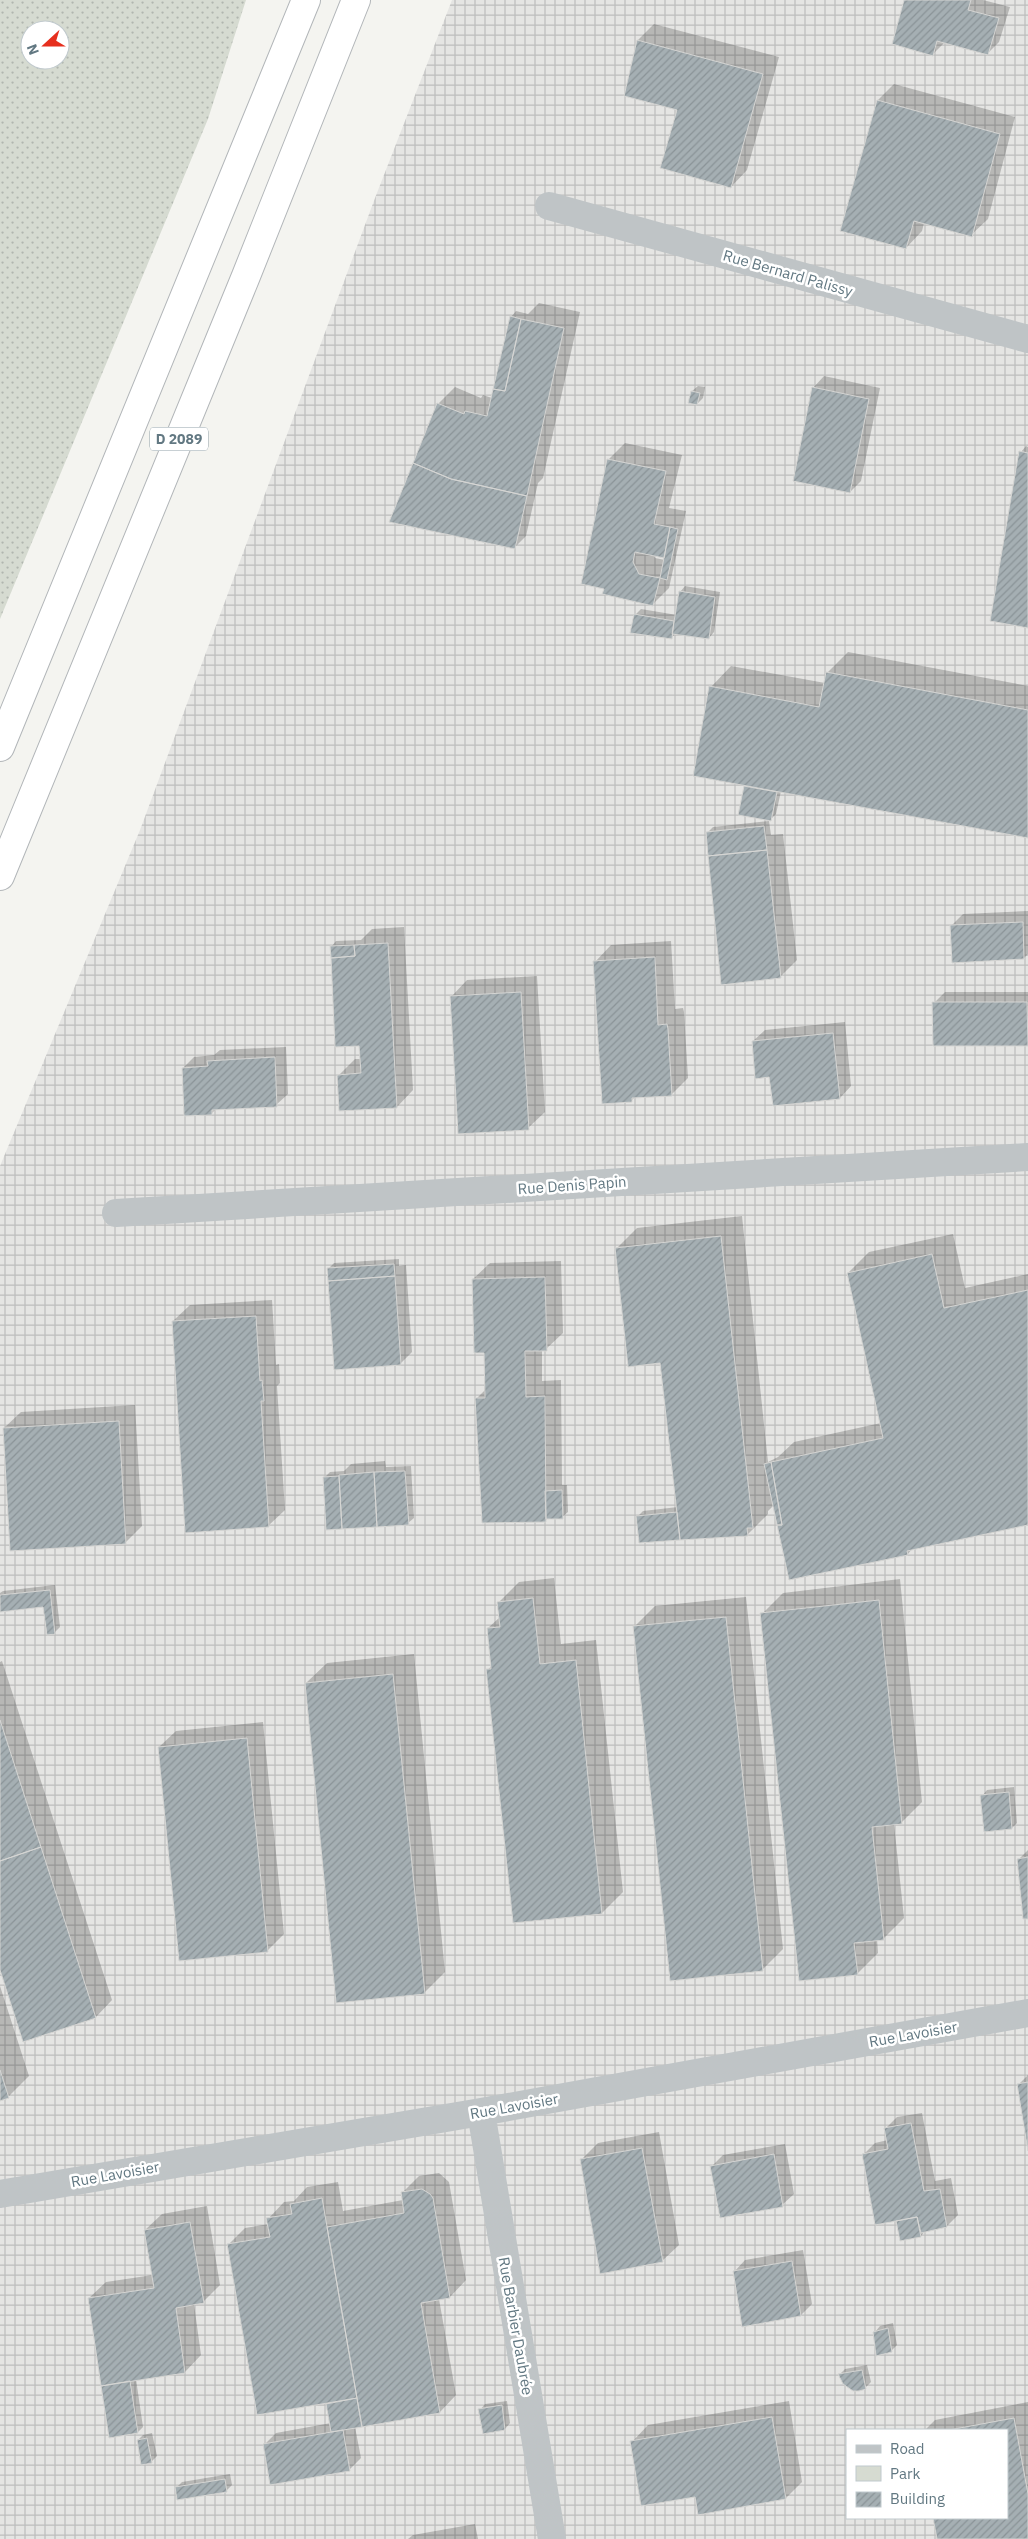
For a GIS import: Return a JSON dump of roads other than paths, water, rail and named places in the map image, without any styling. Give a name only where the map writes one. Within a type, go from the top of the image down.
[{"type":"highway","name":"D 2089","points":[[0,747],[306,0]]},
{"type":"highway","name":"D 2089","points":[[0,876],[356,0]]},
{"type":"street","name":"Rue Bernard Palissy","points":[[548,206],[1028,339]]},
{"type":"street","name":"Rue Denis Papin","points":[[116,1213],[1028,1157]]},
{"type":"street","name":"Rue Lavoisier","points":[[0,2194],[480,2112],[1028,2013]]},
{"type":"street","name":"Rue Barbier Daubrée","points":[[480,2112],[552,2539]]}]
